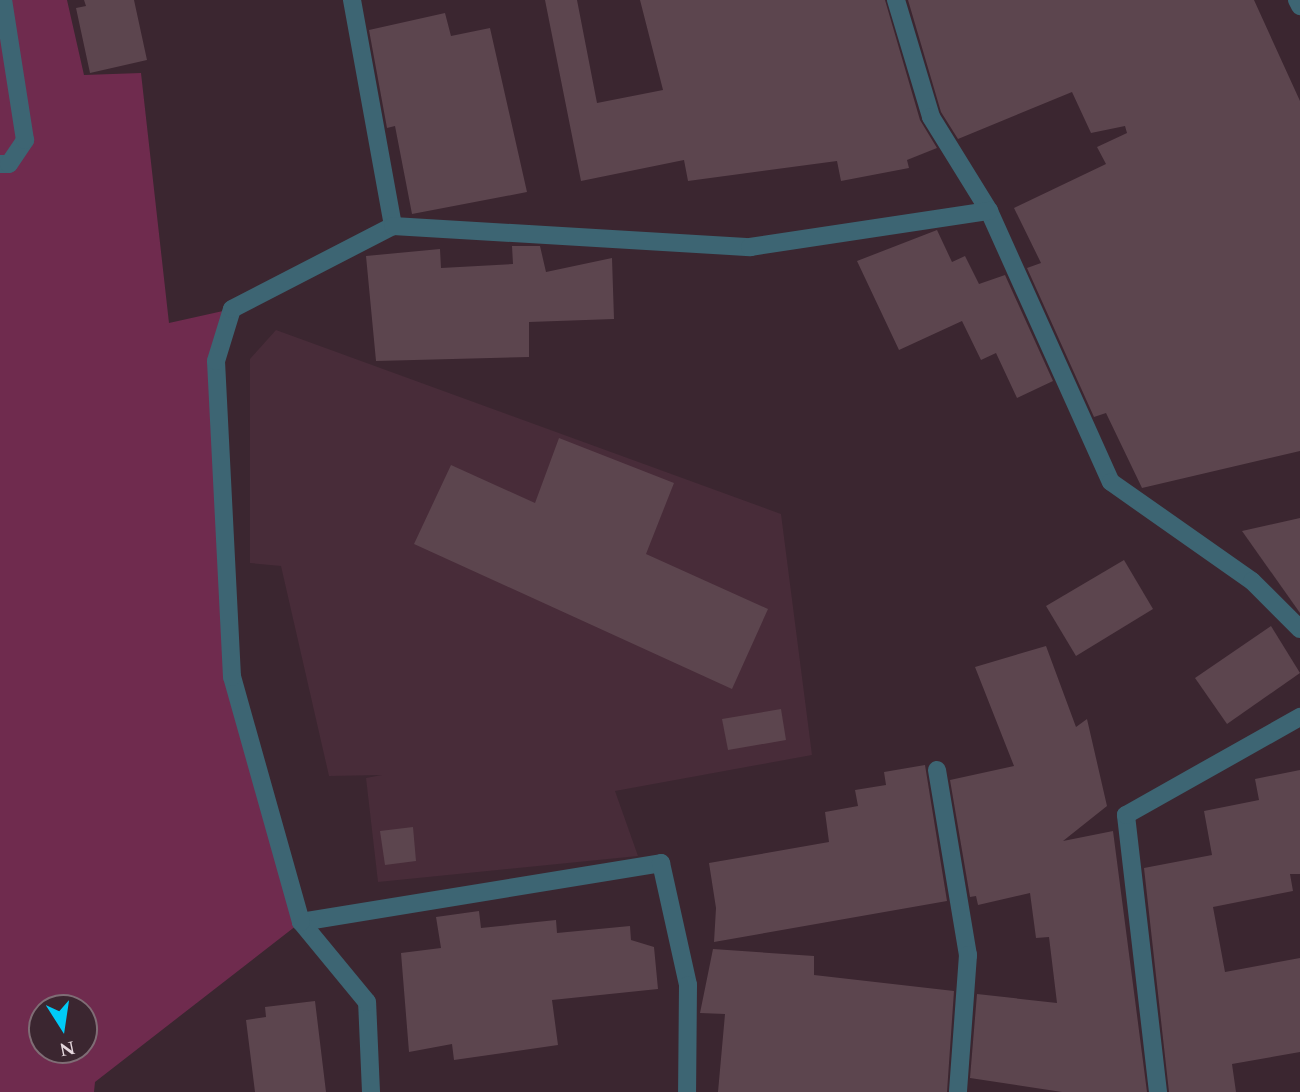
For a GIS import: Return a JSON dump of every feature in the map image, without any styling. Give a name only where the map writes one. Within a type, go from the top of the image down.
[{"type":"street","points":[[0,164],[9,164],[25,140],[3,0]]},
{"type":"street","points":[[352,0],[393,226]]},
{"type":"street","points":[[896,0],[931,117],[989,211],[1111,482],[1252,581],[1300,629]]},
{"type":"street","points":[[1297,0],[1300,6]]},
{"type":"street","points":[[372,1092],[368,1002],[301,922],[232,677],[216,361],[232,309],[393,226],[750,247],[989,211]]},
{"type":"street","points":[[1158,1092],[1126,815],[1300,716]]},
{"type":"street","points":[[936,770],[968,955],[958,1092]]},
{"type":"street","points":[[301,922],[661,863],[688,985],[687,1092]]},
{"type":"shaded area","points":[[0,0],[67,0],[84,75],[141,73],[169,323],[232,309],[216,361],[232,677],[301,922],[95,1082],[94,1092],[0,1092]]},
{"type":"shaded area","points":[[276,330],[781,514],[812,755],[615,791],[638,856],[378,882],[366,778],[382,775],[329,776],[281,566],[250,563],[250,359]]},
{"type":"building","points":[[84,0],[134,0],[147,60],[90,73],[76,8],[86,6]]},
{"type":"building","points":[[545,0],[577,0],[597,103],[663,90],[640,0],[885,0],[920,120],[937,148],[907,160],[909,168],[841,181],[837,161],[688,181],[684,160],[581,181]]},
{"type":"building","points":[[908,0],[1254,0],[1300,101],[1300,451],[1142,488],[1106,413],[1094,417],[1027,268],[1041,263],[1014,208],[1106,164],[1097,147],[1127,133],[1125,126],[1091,133],[1072,92],[958,139],[941,112]]},
{"type":"building","points":[[445,13],[451,36],[490,28],[527,192],[412,214],[395,126],[387,128],[369,30]]},
{"type":"building","points":[[937,230],[952,262],[965,256],[979,284],[1005,275],[1053,381],[1017,398],[996,353],[981,360],[962,321],[899,350],[857,261]]},
{"type":"building","points":[[512,246],[540,246],[546,272],[612,258],[614,319],[529,322],[529,357],[376,361],[366,256],[440,249],[441,268],[513,264]]},
{"type":"building","points":[[559,438],[674,483],[646,554],[768,609],[732,689],[414,544],[451,465],[535,503]]},
{"type":"building","points":[[1300,518],[1300,613],[1242,531]]},
{"type":"building","points":[[1124,560],[1153,609],[1076,656],[1046,606]]},
{"type":"building","points":[[1271,626],[1300,673],[1227,724],[1195,678]]},
{"type":"building","points":[[1046,646],[1076,727],[1087,719],[1107,806],[1063,841],[1113,831],[1147,1092],[1062,1092],[970,1078],[977,994],[1057,1003],[1049,937],[1036,938],[1030,893],[978,905],[976,896],[970,897],[950,780],[1014,766],[975,667]]},
{"type":"building","points":[[781,709],[786,740],[728,750],[722,719]]},
{"type":"building","points":[[925,765],[947,901],[714,942],[716,908],[709,863],[829,842],[825,812],[858,806],[855,790],[886,785],[884,772]]},
{"type":"building","points":[[1300,770],[1300,874],[1290,874],[1293,891],[1213,907],[1225,972],[1300,958],[1300,1052],[1232,1064],[1236,1092],[1169,1092],[1144,868],[1212,855],[1204,811],[1259,800],[1255,779]]},
{"type":"building","points":[[413,827],[416,861],[385,865],[380,831]]},
{"type":"building","points":[[479,911],[481,928],[556,920],[557,933],[630,926],[631,940],[654,947],[658,989],[552,1000],[558,1045],[454,1060],[452,1044],[409,1052],[401,953],[441,948],[436,917]]},
{"type":"building","points":[[713,949],[814,956],[814,975],[954,991],[947,1092],[718,1092],[725,1014],[700,1013]]},
{"type":"building","points":[[315,1001],[326,1092],[255,1092],[246,1020],[266,1017],[265,1007]]}]
